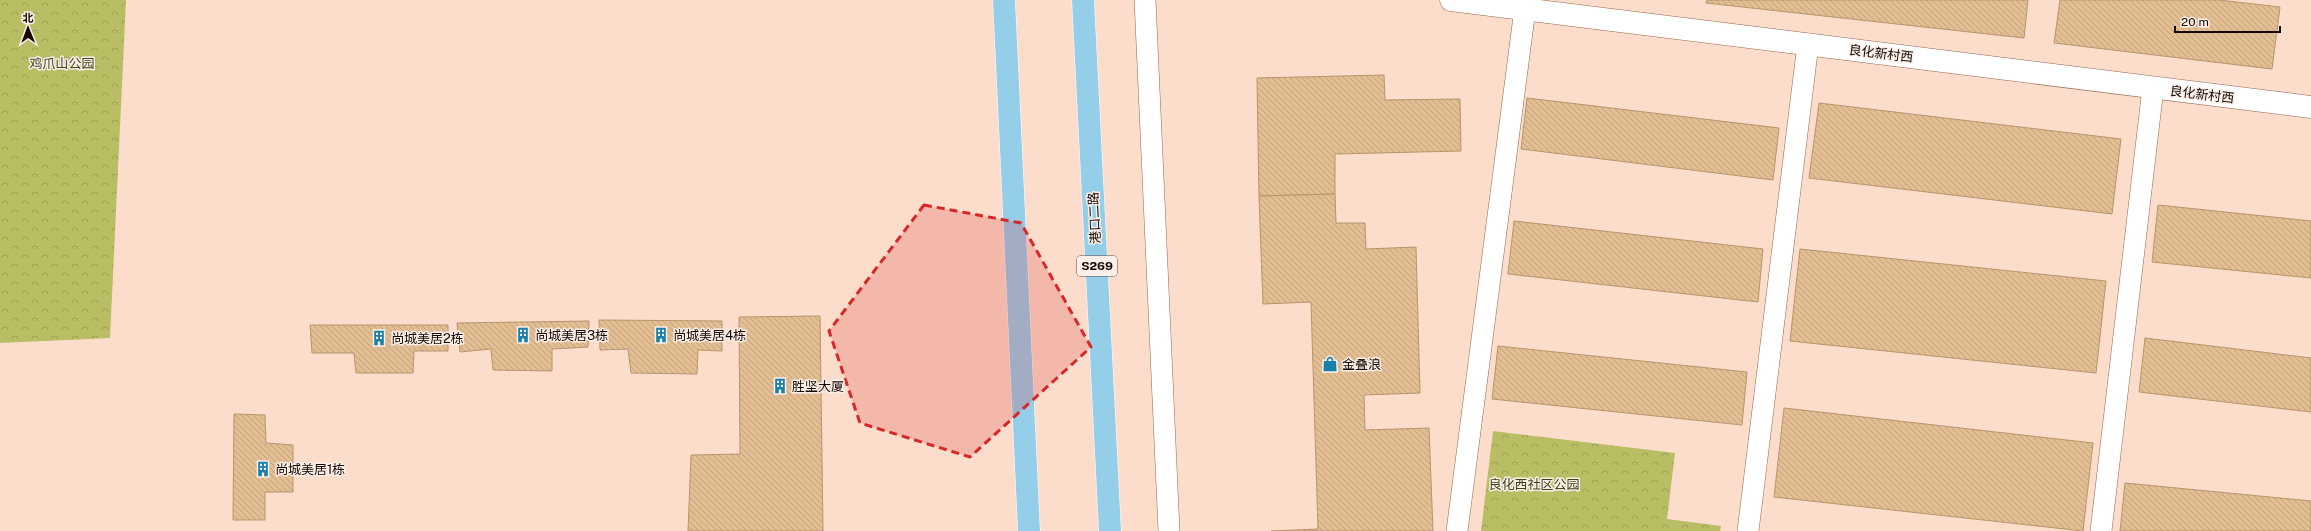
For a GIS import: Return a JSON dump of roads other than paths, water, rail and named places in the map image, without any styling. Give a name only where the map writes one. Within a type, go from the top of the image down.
[{"type":"main road","points":[[1004,0],[1029,531]]},
{"type":"main road","name":"港口二路","points":[[1083,0],[1110,531]]},
{"type":"street","name":"良化新村西","points":[[1451,0],[2311,107]]},
{"type":"lane","points":[[1145,0],[1169,531]]},
{"type":"lane","points":[[1457,531],[1525,9]]},
{"type":"lane","points":[[1748,531],[1808,44]]},
{"type":"lane","points":[[2100,531],[2153,88]]},
{"type":"place","name":"尚城美居3栋","points":[[523,335]]},
{"type":"place","name":"尚城美居4栋","points":[[661,335]]},
{"type":"place","name":"尚城美居2栋","points":[[379,338]]},
{"type":"place","name":"金叠浪","points":[[1330,364]]},
{"type":"place","name":"胜坚大厦","points":[[780,386]]},
{"type":"place","name":"尚城美居1栋","points":[[263,469]]},
{"type":"park label","name":"鸡爪山公园","points":[[62,63]]},
{"type":"park label","name":"良化西社区公园","points":[[1534,484]]}]
